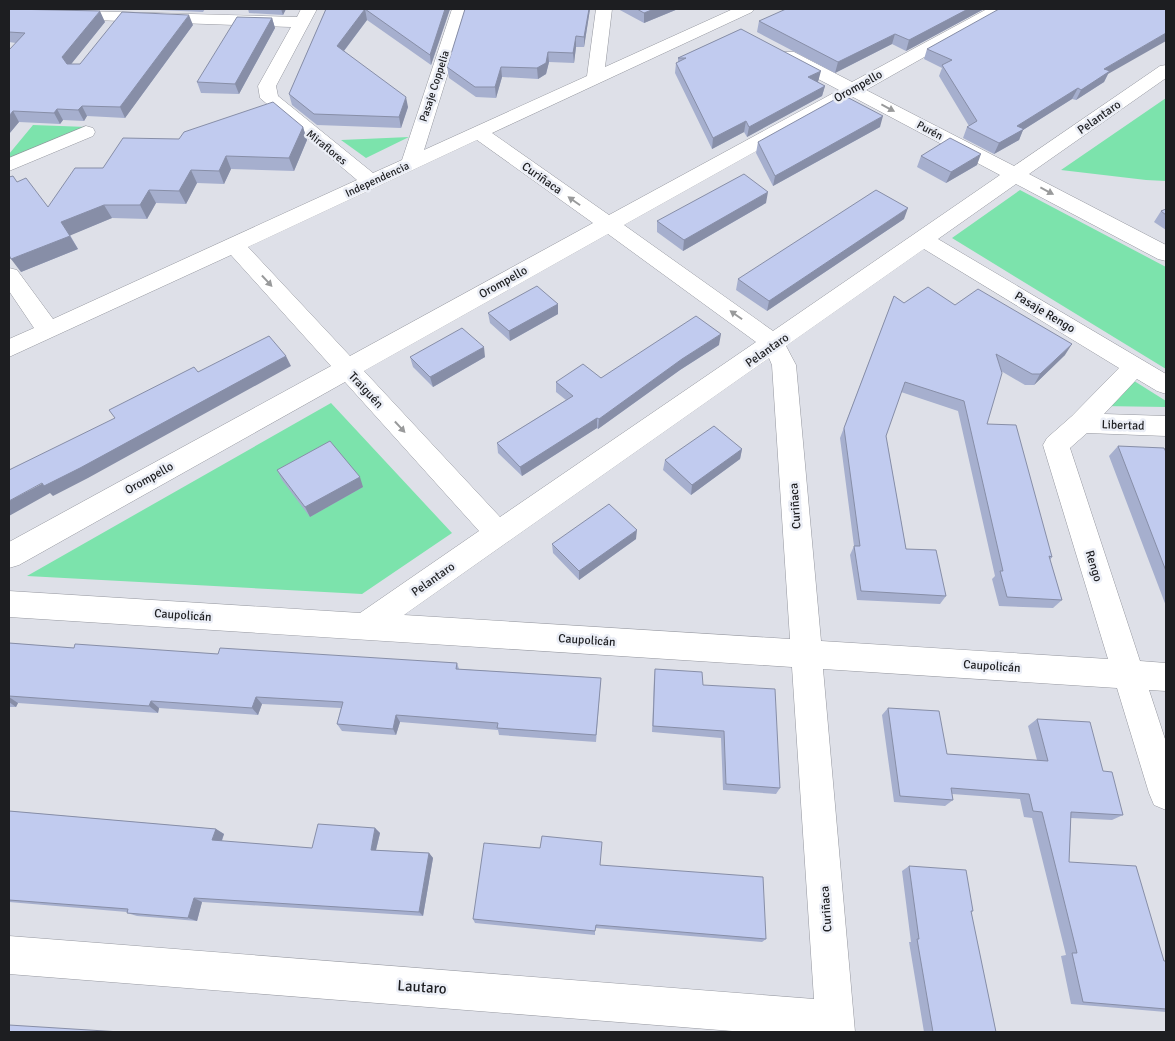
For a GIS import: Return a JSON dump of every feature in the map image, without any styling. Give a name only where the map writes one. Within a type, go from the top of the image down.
[{"type":"street","name":"Pasaje Coppelia","points":[[410,164],[460,9]]},
{"type":"street","points":[[595,78],[604,9]]},
{"type":"street","name":"Independencia","points":[[9,349],[746,9]]},
{"type":"street","name":"Orompello","points":[[9,556],[998,9]]},
{"type":"street","points":[[9,12],[305,15]]},
{"type":"street","points":[[109,31],[124,12]]},
{"type":"street","name":"Miraflores","points":[[305,15],[267,86],[269,98],[371,182]]},
{"type":"street","points":[[720,20],[742,32]]},
{"type":"street","name":"Purén","points":[[776,49],[1166,254]]},
{"type":"street","name":"Pelantaro","points":[[365,626],[924,240],[1166,70]]},
{"type":"street","points":[[9,165],[86,132]]},
{"type":"street","name":"Curiñaca","points":[[478,132],[774,344],[784,365],[835,1026]]},
{"type":"street","name":"Pasaje Rengo","points":[[924,240],[1166,385]]},
{"type":"street","name":"Traiguén","points":[[234,245],[499,534]]},
{"type":"street","points":[[9,275],[49,331]]},
{"type":"street","name":"Rengo","points":[[1135,366],[1081,423],[1056,445],[1166,793]]},
{"type":"street","name":"Libertad","points":[[1081,423],[1166,426]]},
{"type":"street","name":"Caupolicán","points":[[9,604],[1166,677]]},
{"type":"street","name":"Lautaro","points":[[9,955],[835,1026]]},
{"type":"green space","points":[[1166,98],[1166,181],[1061,170]]},
{"type":"green space","points":[[33,125],[87,127],[9,160],[9,154]]},
{"type":"green space","points":[[409,137],[366,158],[341,140]]},
{"type":"green space","points":[[1020,190],[1166,267],[1166,369],[952,238]]},
{"type":"green space","points":[[1131,379],[1166,401],[1166,407],[1101,406]]},
{"type":"green space","points":[[331,403],[452,533],[362,594],[27,576]]},
{"type":"building","points":[[9,9],[100,11],[62,57],[67,64],[80,64],[122,12],[189,15],[120,107],[82,106],[78,110],[57,109],[54,113],[13,111],[9,116],[9,50],[25,33],[9,32]]},
{"type":"building","points":[[326,9],[365,9],[337,46],[406,97],[399,117],[314,114],[289,94]]},
{"type":"building","points":[[365,9],[445,9],[430,55]]},
{"type":"building","points":[[465,9],[589,9],[584,37],[576,36],[573,53],[548,52],[546,63],[537,68],[501,67],[495,87],[475,87],[447,67]]},
{"type":"building","points":[[637,9],[654,9],[644,13]]},
{"type":"building","points":[[786,9],[968,9],[909,40],[895,34],[838,62],[759,21]]},
{"type":"building","points":[[999,9],[1166,9],[1166,33],[1104,69],[1110,71],[1081,90],[1078,88],[1017,126],[1024,129],[999,143],[967,127],[977,121],[942,65],[952,60],[927,49]]},
{"type":"building","points":[[237,17],[272,18],[235,84],[197,82]]},
{"type":"building","points":[[741,29],[821,71],[808,77],[825,86],[749,127],[746,121],[713,138],[676,63],[686,58],[678,58]]},
{"type":"building","points":[[843,95],[883,116],[775,176],[758,142]]},
{"type":"building","points":[[273,102],[303,127],[289,158],[226,156],[219,171],[191,170],[179,191],[149,190],[140,205],[104,205],[61,222],[70,236],[11,259],[9,255],[9,177],[13,176],[17,182],[26,178],[48,207],[75,168],[103,168],[123,138],[179,139],[184,132]]},
{"type":"building","points":[[950,138],[981,154],[951,172],[921,156]]},
{"type":"building","points":[[744,174],[768,192],[684,240],[657,221]]},
{"type":"building","points":[[876,190],[908,208],[769,301],[738,279]]},
{"type":"building","points":[[537,286],[558,304],[509,331],[488,313]]},
{"type":"building","points":[[928,287],[955,305],[978,289],[1072,344],[1040,374],[1032,374],[996,354],[1002,373],[987,424],[1016,425],[1062,600],[1007,597],[1000,571],[1003,571],[964,401],[905,382],[886,436],[906,549],[936,550],[946,596],[861,591],[854,546],[860,546],[844,428],[894,296],[904,303]]},
{"type":"building","points":[[696,316],[721,334],[682,359],[599,419],[597,418],[520,467],[497,443],[573,396],[556,382],[583,364],[601,378]]},
{"type":"building","points":[[462,328],[484,347],[430,377],[410,357]]},
{"type":"building","points":[[269,336],[286,356],[80,468],[44,486],[42,483],[9,501],[9,470],[115,418],[109,410],[194,367],[198,372]]},
{"type":"building","points":[[714,426],[742,449],[692,485],[665,460]]},
{"type":"building","points":[[330,441],[360,477],[305,507],[277,470]]},
{"type":"building","points":[[1118,446],[1164,448],[1166,452],[1166,571]]},
{"type":"building","points":[[609,504],[637,530],[579,571],[552,544]]},
{"type":"building","points":[[9,643],[74,648],[75,644],[218,654],[220,648],[457,663],[456,669],[601,678],[596,735],[497,728],[498,723],[396,715],[393,729],[337,724],[343,702],[256,697],[252,708],[151,701],[149,706],[9,696]]},
{"type":"building","points":[[655,669],[702,672],[703,685],[775,689],[780,788],[726,784],[724,731],[653,726]]},
{"type":"building","points":[[888,708],[939,711],[947,754],[1048,761],[1037,719],[1090,722],[1103,771],[1112,772],[1123,815],[1071,812],[1069,862],[1136,866],[1164,961],[1166,961],[1166,1009],[1083,1002],[1072,953],[1077,953],[1042,812],[1033,811],[1029,794],[951,788],[953,800],[900,796]]},
{"type":"building","points":[[9,811],[216,829],[212,840],[312,848],[318,824],[375,828],[371,850],[429,853],[419,912],[194,898],[188,918],[127,913],[128,909],[9,900]]},
{"type":"building","points":[[542,836],[602,842],[600,865],[763,877],[766,939],[596,925],[595,931],[473,919],[484,843],[540,848]]},
{"type":"building","points":[[909,866],[966,870],[973,911],[971,911],[996,1032],[933,1032],[917,939],[919,939]]},
{"type":"building","points":[[9,1025],[121,1032],[9,1032]]}]
